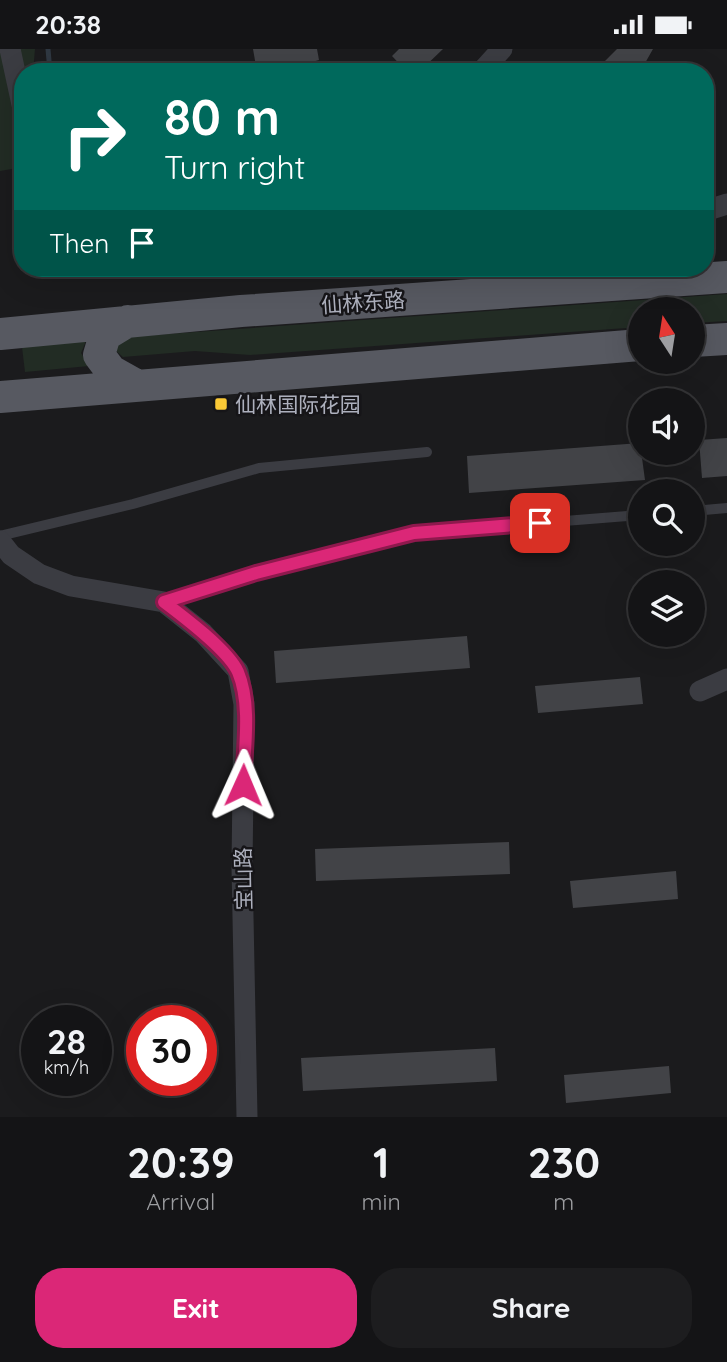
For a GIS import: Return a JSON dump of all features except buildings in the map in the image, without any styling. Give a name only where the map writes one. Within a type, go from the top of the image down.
[{"type":"main road","name":"仙林东路","points":[[0,334],[128,321],[727,277]]},
{"type":"main road","points":[[128,321],[105,335],[99,355],[111,370],[136,385]]},
{"type":"main road","points":[[705,340],[727,339]]},
{"type":"main road","points":[[0,397],[628,346]]},
{"type":"street","points":[[10,49],[14,67]]},
{"type":"street","points":[[489,63],[502,49]]},
{"type":"street","name":"宝山路","points":[[0,539],[11,555],[39,574],[71,586],[164,602],[203,633],[238,671],[244,704],[242,867],[247,1117]]},
{"type":"street","points":[[700,691],[727,679]]},
{"type":"lane","points":[[0,539],[259,468],[426,452]]},
{"type":"lane","points":[[705,510],[727,508]]},
{"type":"lane","points":[[164,602],[256,573],[414,533],[628,516]]},
{"type":"shaded area","points":[[0,49],[35,49],[34,63],[14,63],[14,169],[0,171]]},
{"type":"shaded area","points":[[727,294],[727,321],[705,322],[705,297],[685,297]]},
{"type":"shaded area","points":[[628,301],[628,328],[250,355],[195,351],[123,357],[115,350],[118,339]]},
{"type":"shaded area","points":[[86,341],[81,353],[89,366],[25,372],[22,347]]},
{"type":"waterway","points":[[48,49],[49,63]]},
{"type":"place","name":"仙林国际花园","points":[[221,404]]},
{"type":"route","points":[[243,785],[244,704],[238,671],[203,633],[164,602],[256,573],[414,533],[540,523]]}]
